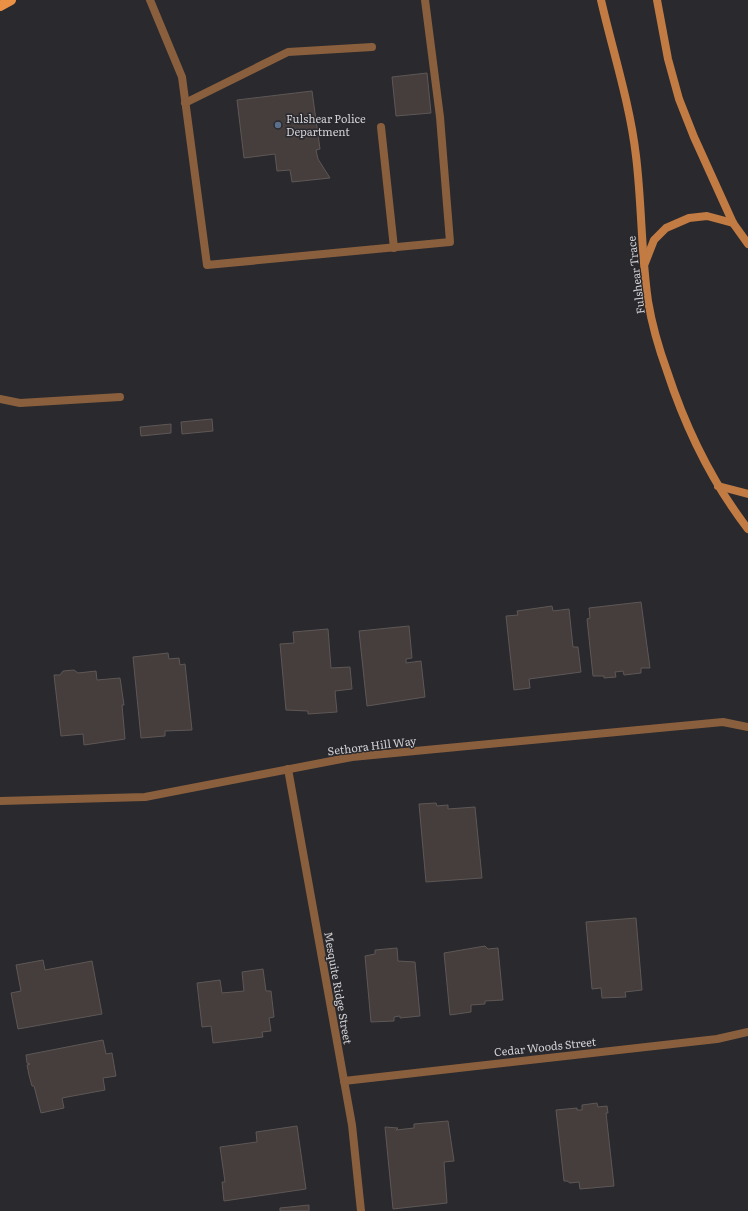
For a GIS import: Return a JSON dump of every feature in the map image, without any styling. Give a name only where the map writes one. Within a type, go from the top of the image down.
[{"type":"main road","points":[[0,6],[11,0]]},
{"type":"street","points":[[150,0],[182,77],[206,265],[450,242],[440,117],[425,0]]},
{"type":"street","name":"Fulshear Trace","points":[[601,0],[636,156],[648,303],[657,339],[678,405],[695,445],[726,502],[748,529]]},
{"type":"street","points":[[657,0],[668,59],[679,99],[694,137],[733,222],[748,244]]},
{"type":"street","points":[[185,103],[288,52],[372,47]]},
{"type":"street","points":[[381,127],[394,248]]},
{"type":"street","points":[[644,266],[654,240],[666,228],[688,218],[708,216],[733,222]]},
{"type":"street","points":[[0,399],[20,403],[120,397]]},
{"type":"street","points":[[718,486],[748,494]]},
{"type":"street","name":"Sethora Hill Way","points":[[0,801],[146,797],[352,757],[722,722],[748,727]]},
{"type":"street","name":"Mesquite Ridge Street","points":[[288,769],[352,1125],[361,1211]]},
{"type":"street","name":"Cedar Woods Street","points":[[344,1081],[717,1039],[748,1032]]},
{"type":"building","points":[[427,73],[431,113],[396,116],[392,77]]},
{"type":"building","name":"Fulshear Police Department","points":[[312,91],[320,149],[316,150],[318,159],[330,178],[292,182],[290,170],[277,171],[275,154],[244,158],[237,100]]},
{"type":"building","points":[[212,419],[213,431],[182,434],[181,422]]},
{"type":"building","points":[[171,424],[171,433],[141,436],[140,427]]},
{"type":"building","points":[[641,602],[650,668],[641,668],[641,673],[624,675],[623,671],[615,672],[616,677],[604,678],[604,676],[593,676],[587,619],[590,618],[589,608]]},
{"type":"building","points":[[552,606],[553,611],[569,609],[573,647],[578,647],[581,672],[529,679],[530,688],[514,690],[506,616],[518,615],[517,611]]},
{"type":"building","points":[[409,626],[412,658],[406,659],[406,663],[421,661],[425,697],[367,706],[359,631]]},
{"type":"building","points":[[328,629],[331,668],[350,667],[352,689],[335,691],[337,712],[308,714],[308,711],[286,710],[280,644],[294,643],[293,632]]},
{"type":"building","points":[[168,653],[169,659],[179,658],[180,665],[185,664],[192,730],[165,731],[165,736],[141,738],[133,657]]},
{"type":"building","points":[[74,670],[78,673],[96,671],[97,680],[120,678],[124,705],[122,705],[125,739],[84,745],[83,734],[61,736],[54,675],[60,675],[63,671]]},
{"type":"building","points":[[436,803],[437,806],[448,805],[448,809],[475,807],[482,878],[426,882],[419,804]]},
{"type":"building","points":[[636,918],[642,990],[625,992],[626,997],[602,998],[601,988],[592,989],[586,922]]},
{"type":"building","points":[[485,946],[488,949],[498,948],[503,1000],[485,1001],[485,1004],[471,1005],[471,1012],[450,1015],[444,953]]},
{"type":"building","points":[[397,948],[398,961],[415,962],[420,1016],[400,1018],[400,1016],[394,1017],[394,1021],[371,1022],[365,956],[375,954],[375,950]]},
{"type":"building","points":[[43,960],[45,970],[92,961],[102,1014],[18,1029],[11,993],[21,991],[16,965]]},
{"type":"building","points":[[263,969],[266,991],[271,991],[274,1017],[269,1018],[271,1031],[262,1032],[263,1037],[213,1043],[211,1026],[202,1027],[197,983],[220,980],[222,993],[244,991],[242,972]]},
{"type":"building","points":[[103,1040],[106,1054],[112,1053],[116,1076],[103,1078],[105,1090],[62,1098],[64,1108],[41,1113],[34,1086],[32,1086],[29,1075],[27,1065],[30,1064],[27,1063],[26,1055]]},
{"type":"building","points":[[597,1103],[598,1107],[607,1106],[608,1113],[606,1113],[614,1186],[580,1189],[579,1182],[570,1183],[564,1181],[556,1110],[577,1108],[577,1110],[582,1110],[582,1105]]},
{"type":"building","points":[[448,1121],[454,1161],[444,1162],[447,1203],[393,1209],[385,1127],[398,1128],[396,1130],[414,1128],[414,1124]]},
{"type":"building","points":[[297,1126],[306,1189],[224,1201],[222,1182],[225,1182],[220,1147],[257,1142],[256,1132]]},
{"type":"building","points":[[309,1205],[309,1211],[280,1211],[280,1208]]},
{"type":"place","name":"Fulshear Police Department","points":[[278,125]]}]
